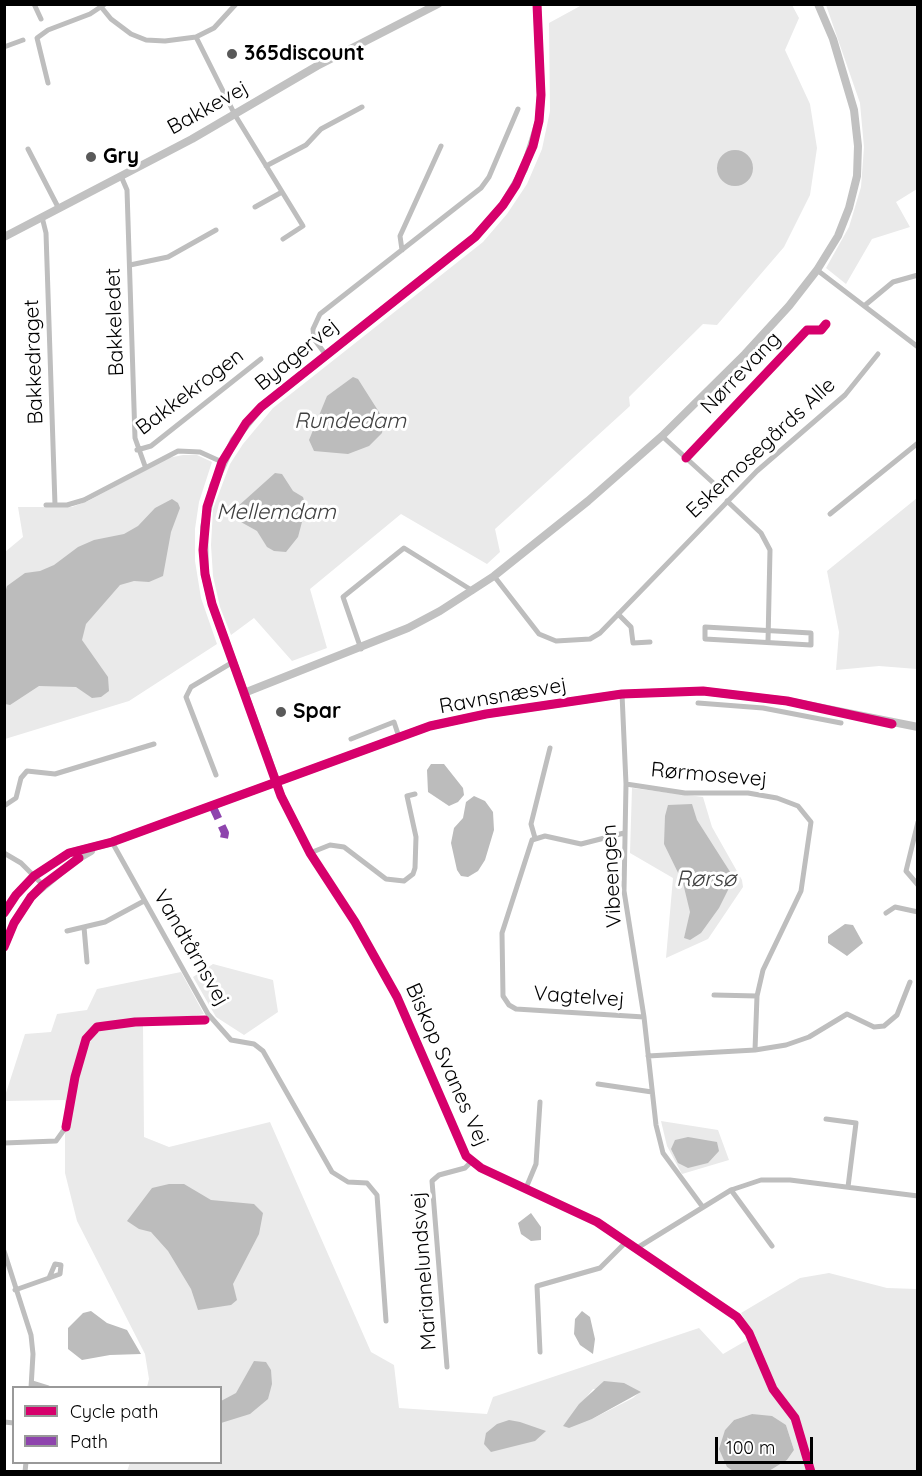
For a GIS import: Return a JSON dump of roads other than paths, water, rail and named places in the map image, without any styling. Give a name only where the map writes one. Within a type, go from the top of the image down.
[{"type":"street","points":[[34,4],[41,19]]},
{"type":"street","points":[[48,83],[37,38],[48,30],[103,6],[120,27],[146,40],[178,40],[195,37],[214,27],[236,4]]},
{"type":"street","name":"Bakkevej","points":[[5,236],[235,115],[317,66],[438,4]]},
{"type":"street","name":"Byagervej","points":[[277,783],[212,604],[203,550],[207,507],[222,462],[234,440],[261,407],[475,237],[503,206],[516,185],[532,146],[539,121],[541,96],[537,4]]},
{"type":"street","name":"Nørrevang","points":[[244,693],[361,649],[417,624],[473,591],[588,501],[662,436],[745,354],[789,306],[817,270],[838,236],[849,208],[857,176],[858,128],[833,39],[818,4]]},
{"type":"street","points":[[195,37],[235,115],[303,226],[283,239]]},
{"type":"street","points":[[4,47],[23,40]]},
{"type":"street","points":[[266,166],[306,145],[321,129],[362,107]]},
{"type":"street","name":"Byagervej","points":[[326,355],[314,339],[313,329],[320,314],[481,188],[489,177],[518,109]]},
{"type":"street","points":[[402,250],[400,236],[441,146]]},
{"type":"street","points":[[28,149],[59,209]]},
{"type":"street","name":"Bakkeledet","points":[[121,176],[127,189],[137,450],[145,466]]},
{"type":"street","points":[[255,207],[282,192]]},
{"type":"street","name":"Bakkedraget","points":[[42,218],[46,233],[56,506]]},
{"type":"street","points":[[130,265],[168,257],[216,230]]},
{"type":"street","points":[[817,270],[918,347]]},
{"type":"street","points":[[864,306],[887,286],[918,275]]},
{"type":"street","name":"Eskemosegårds Alle","points":[[494,576],[539,634],[556,641],[590,639],[600,633],[757,471],[845,395],[878,354]]},
{"type":"street","name":"Bakkekrogen","points":[[137,450],[151,446],[261,359]]},
{"type":"street","points":[[662,436],[720,489]]},
{"type":"street","points":[[830,514],[918,443]]},
{"type":"street","points":[[46,505],[56,506],[84,500],[167,455],[189,450],[222,462]]},
{"type":"street","points":[[727,501],[760,533],[770,550],[768,642]]},
{"type":"street","points":[[361,649],[343,597],[404,548],[473,591]]},
{"type":"street","points":[[618,614],[632,627],[633,643],[650,642]]},
{"type":"street","points":[[705,627],[768,631],[811,633],[811,645],[705,639],[705,627]]},
{"type":"street","points":[[216,775],[186,697],[191,687],[233,662]]},
{"type":"street","name":"Ravnsnæsvej","points":[[4,913],[16,894],[34,876],[69,853],[112,842],[430,726],[486,714],[622,694],[667,691],[731,693],[918,727]]},
{"type":"street","name":"Vibeengen","points":[[622,694],[626,784],[624,891],[644,1017],[656,1125],[663,1154],[702,1206]]},
{"type":"street","points":[[698,703],[763,708],[842,723]]},
{"type":"street","points":[[821,720],[823,709]]},
{"type":"street","points":[[351,739],[394,722],[399,737]]},
{"type":"street","name":"Ravnsnæsvej","points":[[892,724],[918,733]]},
{"type":"street","points":[[4,806],[16,798],[21,778],[27,771],[55,774],[154,744]]},
{"type":"street","name":"Vagtelvej","points":[[550,748],[531,824],[535,838],[529,846],[502,933],[503,986],[506,1002],[516,1009],[644,1017]]},
{"type":"street","name":"Biskop Svanes Vej","points":[[277,783],[294,825],[355,922],[397,997],[466,1156],[471,1162],[582,1214],[627,1241],[728,1309],[743,1324],[773,1389],[795,1418],[811,1472]]},
{"type":"street","name":"Rørmosevej","points":[[626,784],[685,793],[748,792],[798,806],[808,816],[811,832],[801,891],[763,970],[757,996],[754,1050]]},
{"type":"street","points":[[310,853],[336,844],[351,851],[386,879],[396,882],[409,878],[417,858],[416,837],[407,796],[416,794]]},
{"type":"street","points":[[918,822],[906,871],[918,885]]},
{"type":"street","points":[[535,838],[545,836],[581,844],[624,833]]},
{"type":"street","name":"Vandtårnsvej","points":[[112,842],[208,1014],[231,1040],[254,1044],[263,1051],[332,1172],[348,1182],[367,1183],[377,1195],[386,1321]]},
{"type":"street","name":"Ravnsnæsvej","points":[[4,947],[14,923],[43,885],[74,861],[100,846]]},
{"type":"street","points":[[4,853],[43,885]]},
{"type":"street","points":[[67,931],[105,922],[144,901]]},
{"type":"street","points":[[886,913],[895,908],[918,912]]},
{"type":"street","points":[[84,927],[87,962]]},
{"type":"street","points":[[648,1056],[754,1050],[809,1037],[847,1014],[874,1027],[884,1026],[897,1015],[909,982]]},
{"type":"street","points":[[714,995],[757,996]]},
{"type":"street","points":[[597,1084],[652,1092]]},
{"type":"street","points":[[526,1188],[536,1164],[540,1102]]},
{"type":"street","points":[[826,1119],[856,1123],[848,1187]]},
{"type":"street","points":[[4,1143],[56,1141],[66,1127]]},
{"type":"street","name":"Marianelundsvej","points":[[447,1367],[432,1181],[439,1175],[465,1168],[471,1162]]},
{"type":"street","points":[[637,1248],[731,1190],[761,1180],[775,1179],[918,1196]]},
{"type":"street","points":[[731,1190],[772,1246]]},
{"type":"street","points":[[540,1352],[537,1286],[600,1268],[627,1241]]},
{"type":"street","points":[[4,1251],[31,1335],[33,1354],[31,1385]]},
{"type":"street","points":[[15,1290],[49,1278]]},
{"type":"water","points":[[735,150],[748,155],[753,168],[748,181],[735,186],[722,181],[717,168],[722,155]]},
{"type":"water","name":"Rundedam","points":[[353,377],[358,379],[384,420],[382,433],[369,446],[348,454],[314,451],[309,440],[327,396]]},
{"type":"water","name":"Mellemdam","points":[[275,473],[282,474],[293,491],[303,497],[306,507],[298,537],[286,552],[274,551],[267,547],[257,531],[232,517],[236,508]]},
{"type":"water","points":[[172,499],[178,503],[180,508],[171,532],[163,576],[149,582],[134,581],[120,585],[86,624],[82,640],[108,677],[109,691],[101,697],[92,698],[76,687],[39,686],[10,705],[5,704],[4,596],[7,586],[25,573],[40,571],[54,565],[78,547],[94,540],[124,534],[138,526],[155,508]]},
{"type":"water","points":[[431,764],[444,764],[463,788],[464,795],[458,802],[449,806],[428,792],[427,770]]},
{"type":"water","points":[[474,796],[485,801],[493,812],[494,830],[485,860],[478,871],[468,877],[461,876],[457,870],[451,843],[454,828],[463,818],[466,802]]},
{"type":"water","name":"Rørsø","points":[[692,804],[697,820],[734,878],[719,908],[701,933],[690,940],[684,938],[690,912],[683,883],[664,844],[665,816],[668,805]]},
{"type":"water","points":[[845,924],[853,925],[863,943],[847,956],[828,943],[828,936]]},
{"type":"water","points":[[688,1137],[717,1142],[719,1151],[708,1163],[688,1168],[678,1163],[671,1149],[675,1140]]},
{"type":"water","points":[[169,1184],[184,1184],[211,1200],[254,1204],[263,1213],[259,1234],[233,1284],[237,1300],[231,1305],[198,1310],[191,1289],[168,1251],[151,1232],[139,1229],[127,1221],[152,1188]]},
{"type":"water","points":[[531,1213],[541,1227],[541,1240],[531,1241],[521,1234],[518,1223]]},
{"type":"water","points":[[91,1311],[107,1323],[127,1330],[141,1354],[110,1355],[82,1360],[68,1349],[68,1328],[83,1313]]},
{"type":"water","points":[[582,1311],[590,1317],[595,1339],[593,1354],[580,1345],[574,1334],[575,1319]]},
{"type":"water","points":[[254,1361],[266,1362],[271,1370],[272,1384],[268,1399],[250,1414],[222,1423],[222,1400],[236,1393]]},
{"type":"water","points":[[604,1381],[624,1383],[641,1392],[592,1419],[569,1428],[563,1426],[579,1404]]},
{"type":"water","points":[[752,1414],[772,1416],[786,1425],[794,1450],[787,1460],[769,1471],[733,1471],[727,1467],[719,1449],[725,1430],[734,1420]]},
{"type":"water","points":[[509,1420],[546,1431],[535,1441],[491,1452],[484,1444],[486,1433],[497,1424]]},
{"type":"place","name":"365discount","points":[[232,54]]},
{"type":"place","name":"Gry","points":[[91,157]]},
{"type":"place","name":"Spar","points":[[281,712]]}]
